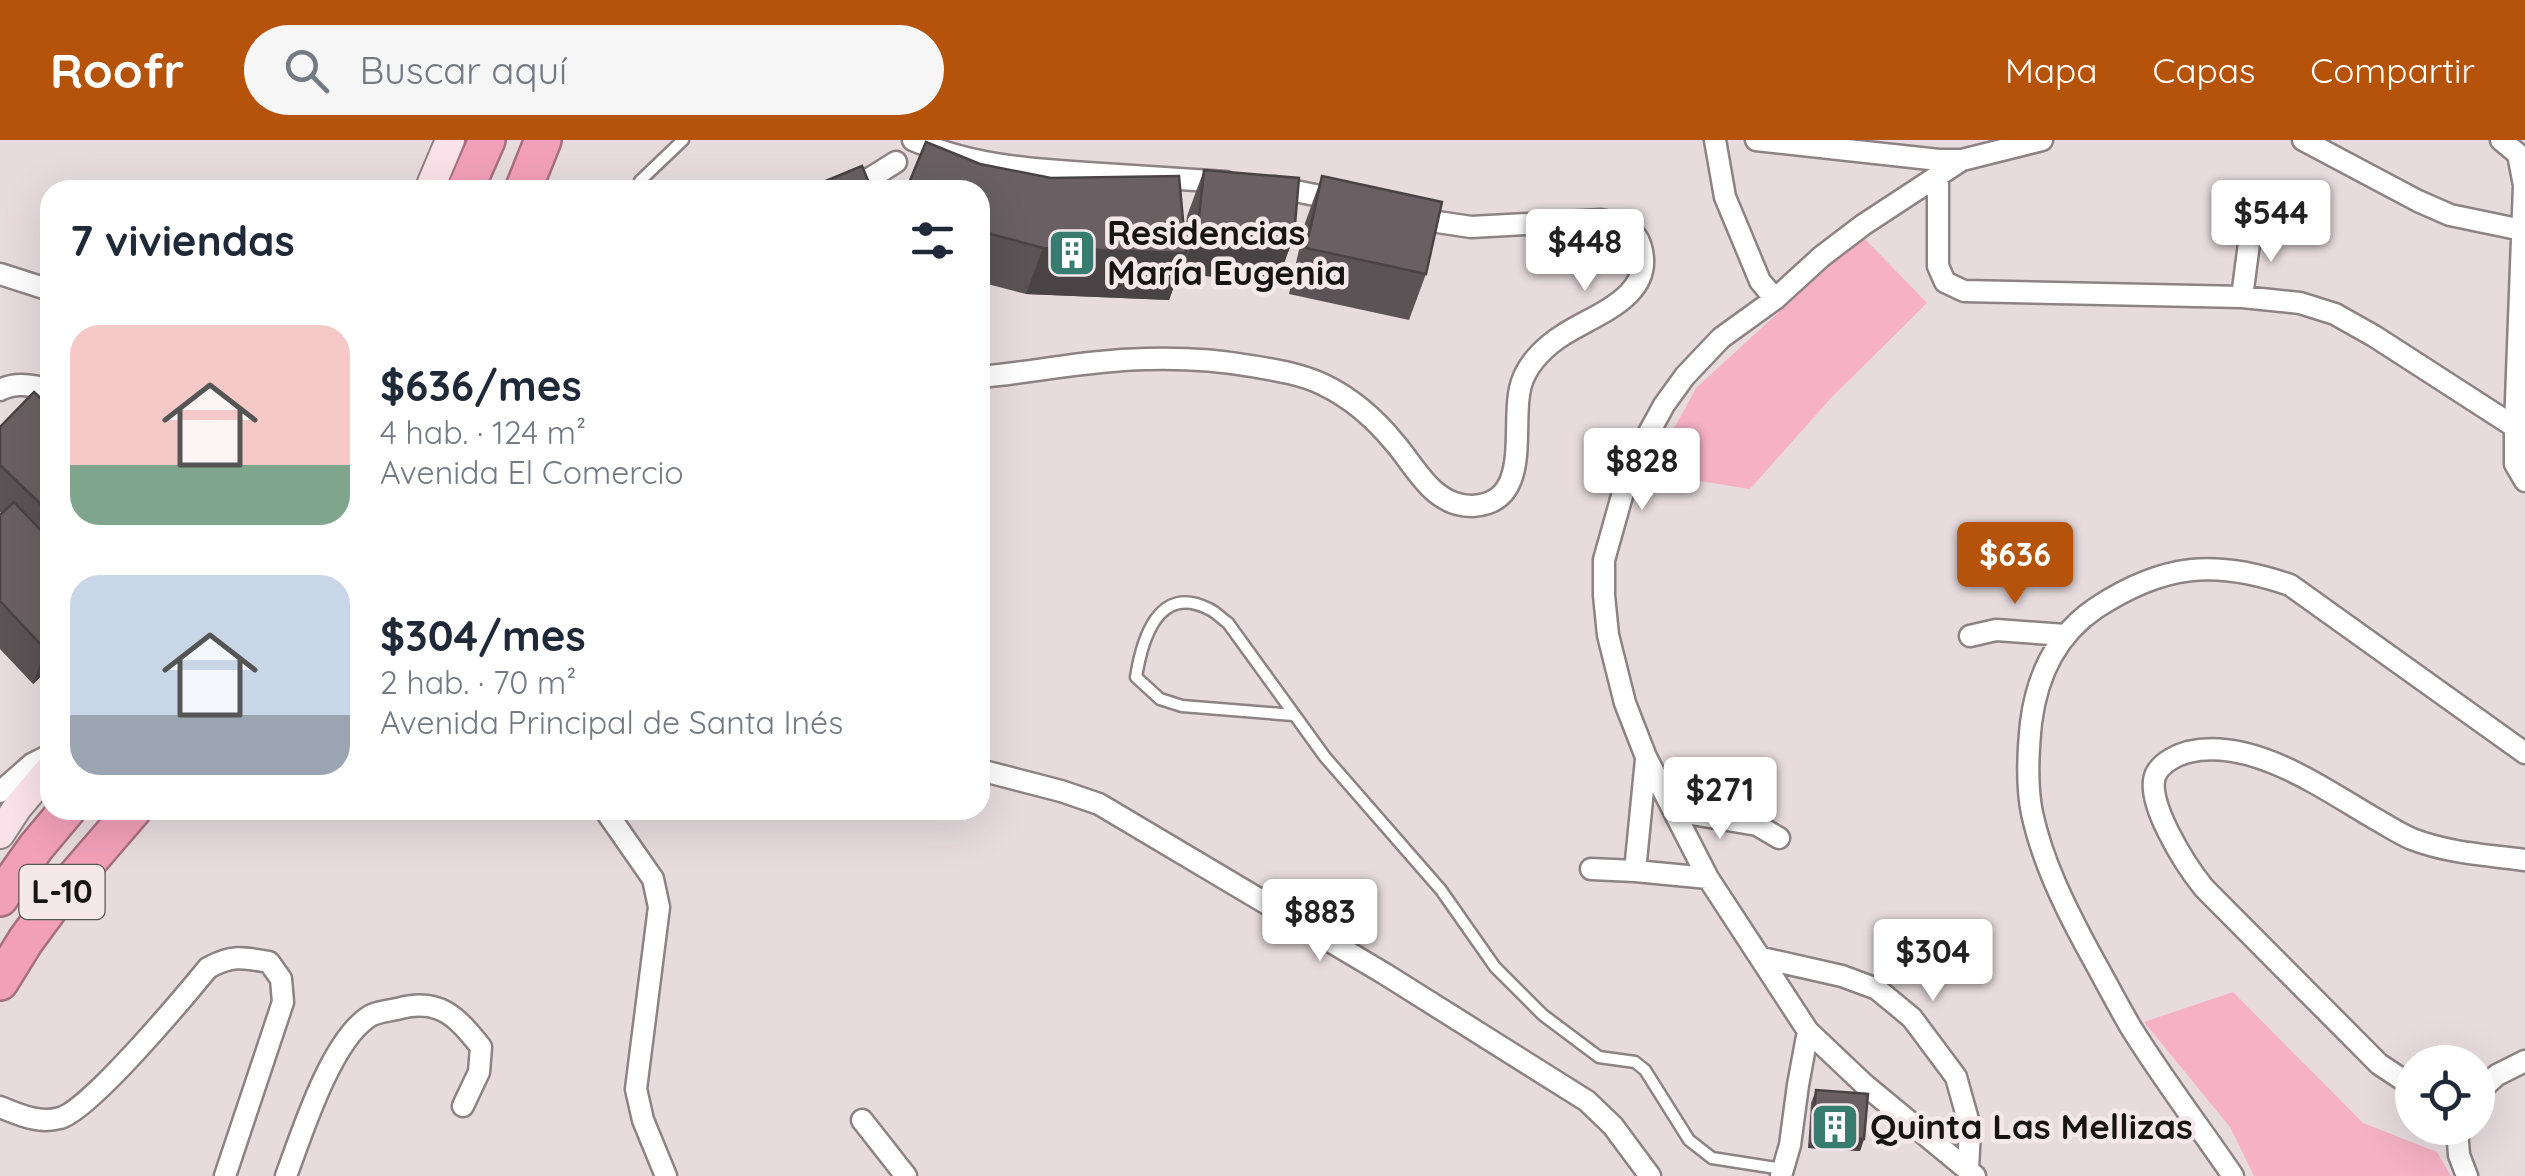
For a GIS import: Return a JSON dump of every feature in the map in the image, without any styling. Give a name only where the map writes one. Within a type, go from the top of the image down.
[{"type":"highway","points":[[470,180],[487,140]]},
{"type":"highway","points":[[527,180],[543,140]]},
{"type":"highway","name":"L-10","points":[[0,898],[58,820]]},
{"type":"highway","name":"L-10","points":[[0,982],[56,898],[124,820]]},
{"type":"street","points":[[433,180],[450,140]]},
{"type":"street","points":[[913,140],[974,162],[1021,169],[1252,184],[1362,205]]},
{"type":"street","points":[[1715,140],[1725,198],[1760,281],[1776,298]]},
{"type":"street","points":[[1756,140],[1962,160],[2042,140]]},
{"type":"street","points":[[2303,140],[2418,201],[2450,214],[2522,230]]},
{"type":"street","points":[[2501,140],[2518,154],[2524,185],[2515,464],[2525,481]]},
{"type":"street","points":[[1938,159],[1776,298],[1721,338],[1675,390],[1627,478],[1604,560],[1604,595],[1608,635],[1625,704],[1646,757],[1708,878],[1808,1031],[1865,1085],[1972,1173]]},
{"type":"street","points":[[1938,159],[1938,266],[1945,282],[1964,292],[2242,297],[2300,302],[2335,314],[2374,336],[2515,427]]},
{"type":"street","points":[[866,180],[896,162]]},
{"type":"street","points":[[990,375],[1144,358],[1231,363],[1295,374],[1322,383],[1356,406],[1394,442],[1430,489],[1458,504],[1488,503],[1500,496],[1515,468],[1518,396],[1532,362],[1562,335],[1631,293],[1641,278],[1641,246],[1635,232],[1601,220],[1471,227],[1396,214]]},
{"type":"street","points":[[2242,297],[2251,228]]},
{"type":"street","points":[[0,274],[40,287]]},
{"type":"street","points":[[0,390],[23,384],[40,387]]},
{"type":"street","points":[[2234,1176],[2132,1028],[2072,918],[2045,856],[2032,812],[2028,770],[2040,681],[2052,652],[2088,614],[2151,579],[2181,570],[2255,573],[2290,584],[2525,753]]},
{"type":"street","points":[[1970,636],[1996,630],[2064,635]]},
{"type":"street","points":[[2395,1075],[2379,1064],[2190,872],[2152,797],[2157,770],[2181,754],[2198,750],[2244,754],[2304,777],[2409,838],[2442,848],[2525,860]]},
{"type":"street","points":[[1635,871],[1646,757]]},
{"type":"street","points":[[0,792],[40,760]]},
{"type":"street","points":[[990,773],[1099,804],[1385,974],[1588,1100],[1650,1176]]},
{"type":"street","points":[[0,834],[40,781]]},
{"type":"street","points":[[1674,811],[1756,824],[1779,838]]},
{"type":"street","points":[[612,820],[653,879],[658,907],[636,1088],[642,1120],[666,1176]]},
{"type":"street","points":[[1592,869],[1708,878]]},
{"type":"street","points":[[0,1107],[45,1121],[65,1118],[90,1100],[208,968],[227,958],[268,962],[281,980],[283,1002],[226,1176]]},
{"type":"street","points":[[1762,958],[1842,976],[1877,989],[1912,1018],[1956,1077],[1970,1127],[1972,1173]]},
{"type":"street","points":[[286,1176],[321,1086],[344,1044],[368,1016],[409,1006],[438,1006],[460,1020],[481,1047],[479,1072],[463,1106]]},
{"type":"street","points":[[1782,1172],[1808,1031]]},
{"type":"street","points":[[2495,1076],[2525,1061]]},
{"type":"street","points":[[862,1120],[906,1176]]},
{"type":"street","points":[[2458,1145],[2468,1176]]},
{"type":"lane","points":[[641,180],[683,140]]},
{"type":"lane","points":[[1293,715],[1182,706],[1160,699],[1136,677],[1144,638],[1155,619],[1166,607],[1195,604],[1208,608],[1228,623],[1324,757],[1440,890],[1495,966],[1543,1015],[1599,1057],[1635,1062],[1645,1070],[1689,1140],[1712,1158],[1782,1172]]},
{"type":"shaded area","points":[[1862,236],[1927,303],[1831,398],[1750,489],[1654,474],[1657,460],[1696,388]]},
{"type":"shaded area","points":[[2233,992],[2363,1123],[2395,1136],[2395,1145],[2419,1145],[2437,1152],[2451,1176],[2254,1176],[2230,1127],[2144,1022]]},
{"type":"building","points":[[926,142],[980,164],[1051,178],[1179,176],[1186,253],[1043,248],[990,234],[990,180],[910,180]]},
{"type":"building","points":[[862,166],[868,180],[828,180]]},
{"type":"building","points":[[1204,170],[1299,178],[1294,236],[1198,227]]},
{"type":"building","points":[[1322,176],[1442,202],[1426,274],[1306,248]]},
{"type":"building","points":[[34,392],[40,398],[40,503],[0,465],[0,427]]},
{"type":"building","points":[[14,502],[40,529],[40,644],[0,601],[0,515]]},
{"type":"building","name":"Quinta Las Mellizas","points":[[1816,1090],[1868,1094],[1864,1139],[1812,1135]]},
{"type":"place","name":"Residencias María Eugenia","points":[[1072,253]]},
{"type":"place","name":"Quinta Las Mellizas","points":[[1835,1127]]}]
